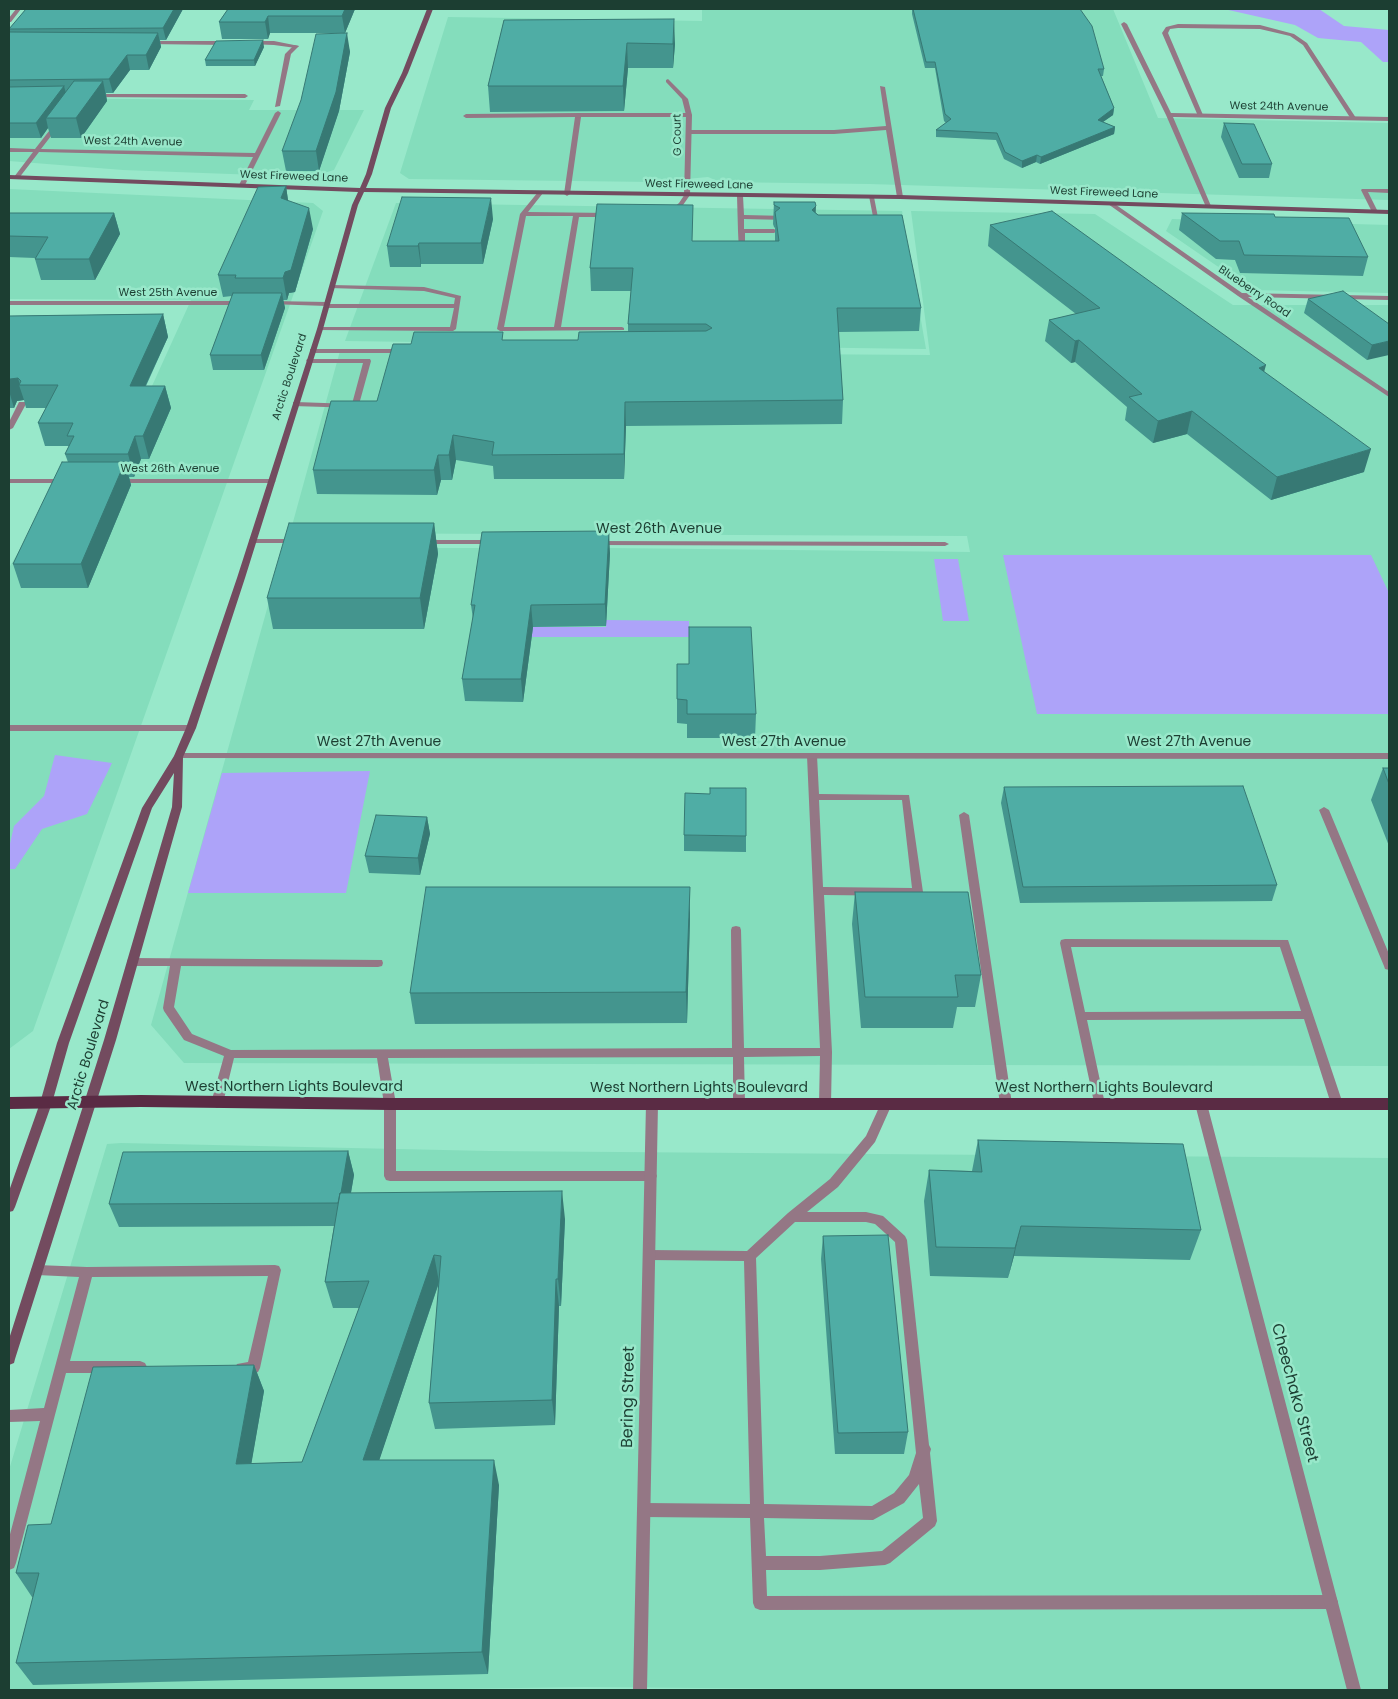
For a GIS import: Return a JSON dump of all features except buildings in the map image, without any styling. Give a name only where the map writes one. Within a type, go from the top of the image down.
[{"type":"main road","name":"Arctic Boulevard","points":[[9,1207],[46,1103],[63,1043],[147,808],[179,756],[191,728],[310,361],[360,190],[369,174],[388,108],[406,72],[430,9]]},
{"type":"main road","name":"West Fireweed Lane","points":[[9,177],[360,190],[900,197],[1389,212]]},
{"type":"main road","name":"Arctic Boulevard","points":[[9,1359],[91,1103],[177,807],[179,756]]},
{"type":"main road","name":"West Northern Lights Boulevard","points":[[9,1103],[141,1101],[390,1104],[1389,1104]]},
{"type":"street","points":[[9,20],[18,9]]},
{"type":"street","points":[[1124,24],[1169,115],[1208,206]]},
{"type":"street","points":[[1200,115],[1165,33],[1168,28],[1178,26],[1260,27],[1292,35],[1305,44],[1353,118]]},
{"type":"street","points":[[137,43],[235,43]]},
{"type":"street","points":[[242,185],[278,110],[288,54],[296,46],[274,43],[245,43]]},
{"type":"street","name":"G Court","points":[[668,81],[685,98],[689,115],[687,195]]},
{"type":"street","points":[[882,87],[900,197]]},
{"type":"street","points":[[86,97],[245,96]]},
{"type":"street","points":[[567,194],[578,115]]},
{"type":"street","points":[[466,116],[689,115]]},
{"type":"street","name":"West 24th Avenue","points":[[1169,115],[1389,119]]},
{"type":"street","points":[[17,177],[60,121]]},
{"type":"street","points":[[689,132],[834,132],[888,128]]},
{"type":"street","name":"West 24th Avenue","points":[[9,150],[257,155]]},
{"type":"street","points":[[1375,212],[1364,190],[1389,191]]},
{"type":"street","points":[[540,193],[523,214],[500,328],[622,329]]},
{"type":"street","points":[[667,215],[681,204],[687,195]]},
{"type":"street","points":[[740,196],[742,252]]},
{"type":"street","points":[[870,232],[879,232],[871,197]]},
{"type":"street","name":"Blueberry Road","points":[[1110,203],[1240,295],[1389,395]]},
{"type":"street","points":[[523,214],[622,215]]},
{"type":"street","points":[[557,329],[576,215]]},
{"type":"street","points":[[741,218],[799,218]]},
{"type":"street","points":[[867,219],[876,219]]},
{"type":"street","points":[[741,231],[774,231]]},
{"type":"street","points":[[320,329],[453,329],[459,297],[424,289],[332,288]]},
{"type":"street","points":[[1240,295],[1389,298]]},
{"type":"street","name":"West 25th Avenue","points":[[9,303],[254,303]]},
{"type":"street","points":[[264,303],[457,306]]},
{"type":"street","points":[[313,351],[410,351]]},
{"type":"street","points":[[296,404],[355,406],[367,361],[310,361]]},
{"type":"street","points":[[9,428],[22,404]]},
{"type":"street","name":"West 26th Avenue","points":[[113,481],[272,480]]},
{"type":"street","points":[[9,481],[75,481]]},
{"type":"street","points":[[253,541],[308,542]]},
{"type":"street","points":[[417,542],[497,542]]},
{"type":"street","name":"West 26th Avenue","points":[[587,542],[945,544]]},
{"type":"street","points":[[9,728],[191,728]]},
{"type":"street","name":"West 27th Avenue","points":[[179,756],[1389,756]]},
{"type":"street","points":[[812,756],[826,1052],[825,1104]]},
{"type":"street","points":[[814,797],[906,798],[918,892],[818,891]]},
{"type":"street","points":[[1324,810],[1389,966]]},
{"type":"street","points":[[964,815],[1006,1104]]},
{"type":"street","points":[[736,930],[739,1104]]},
{"type":"street","points":[[1098,1104],[1065,943],[1284,943],[1337,1104]]},
{"type":"street","points":[[132,962],[378,963]]},
{"type":"street","points":[[176,962],[168,1008],[188,1036],[230,1054],[826,1052]]},
{"type":"street","points":[[1080,1016],[1308,1015]]},
{"type":"street","points":[[217,1103],[230,1054]]},
{"type":"street","points":[[382,1054],[382,1068],[390,1104],[390,1176],[651,1176]]},
{"type":"street","name":"Bering Street","points":[[640,1690],[652,1104]]},
{"type":"street","points":[[649,1255],[750,1256],[792,1217],[834,1183],[871,1139],[886,1104]]},
{"type":"street","name":"Cheechako Street","points":[[1200,1104],[1354,1690]]},
{"type":"street","points":[[759,1563],[820,1563],[885,1558],[930,1521],[901,1240],[879,1220],[866,1217],[792,1217]]},
{"type":"street","points":[[750,1256],[760,1603],[1331,1602]]},
{"type":"street","points":[[37,1270],[87,1272],[275,1270],[253,1368],[224,1368]]},
{"type":"street","points":[[9,1563],[87,1272]]},
{"type":"street","points":[[61,1366],[157,1367]]},
{"type":"street","points":[[9,1416],[49,1414]]},
{"type":"street","points":[[644,1510],[873,1513],[899,1498],[915,1479],[924,1449]]},
{"type":"shaded area","points":[[702,9],[1113,9],[1158,118],[1389,123],[1389,200],[869,184],[720,182],[708,177],[654,182],[409,179],[400,173],[448,17],[702,21]]},
{"type":"shaded area","points":[[1224,9],[1319,9],[1344,26],[1389,30],[1389,62],[1383,62],[1361,42],[1318,38],[1295,25]]},
{"type":"shaded area","points":[[9,98],[254,100],[249,110],[364,110],[334,170],[311,177],[123,170],[9,161]]},
{"type":"shaded area","points":[[9,189],[313,203],[323,211],[33,1031],[9,1049],[9,568],[53,491],[101,386],[152,386],[191,300],[9,299]]},
{"type":"shaded area","points":[[396,203],[902,211],[926,349],[345,341]]},
{"type":"shaded area","points":[[911,211],[1095,214],[1233,305],[1389,305],[1389,1066],[184,1063],[151,1025],[284,548],[609,548],[970,552],[967,536],[290,533],[340,351],[930,355]]},
{"type":"shaded area","points":[[1172,219],[1389,225],[1389,293],[1252,290],[1166,231]]},
{"type":"shaded area","points":[[1003,555],[1371,555],[1389,593],[1389,714],[1037,714]]},
{"type":"shaded area","points":[[934,559],[958,559],[969,621],[943,621]]},
{"type":"shaded area","points":[[606,620],[689,621],[689,637],[473,637],[473,627],[606,627]]},
{"type":"shaded area","points":[[55,755],[112,763],[87,814],[42,829],[15,869],[9,869],[9,848],[14,826],[44,796]]},
{"type":"shaded area","points":[[370,771],[346,893],[188,893],[222,773]]},
{"type":"shaded area","points":[[107,1144],[489,1151],[1389,1158],[1389,1690],[935,1690],[585,1687],[383,1690],[9,1690],[9,1470]]}]
